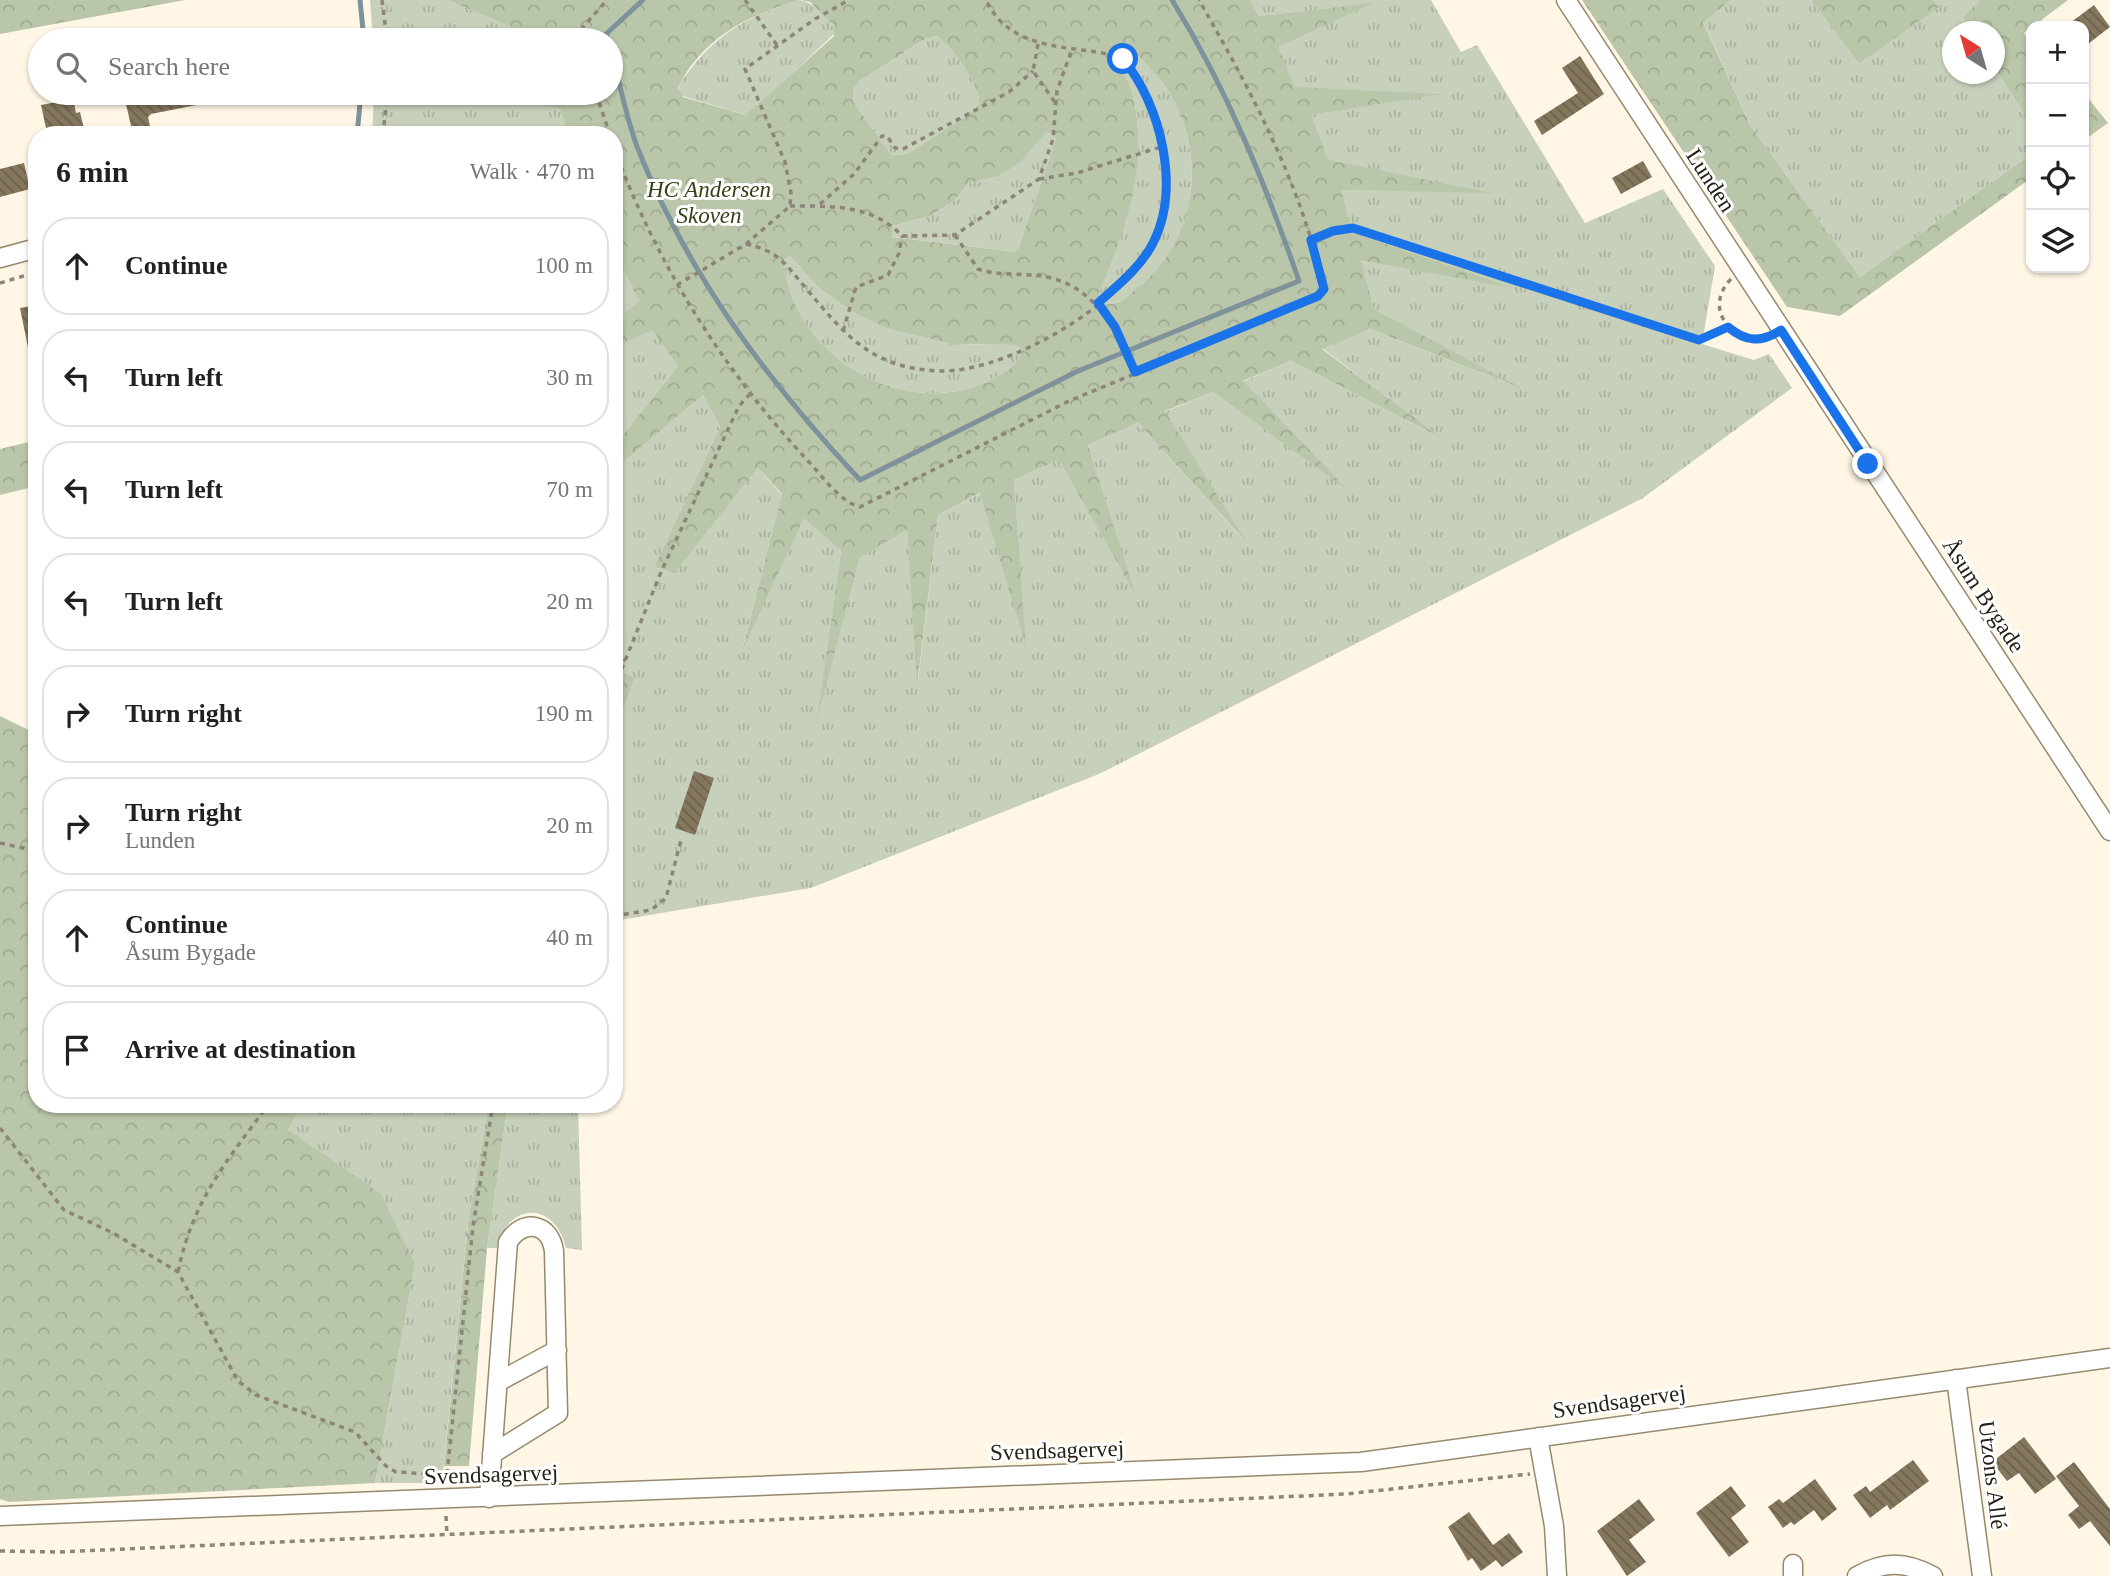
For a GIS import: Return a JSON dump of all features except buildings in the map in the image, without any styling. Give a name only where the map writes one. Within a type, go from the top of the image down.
[{"type":"street","name":"Lunden","points":[[1566,0],[1816,386]]},
{"type":"street","points":[[0,258],[28,250]]},
{"type":"street","name":"Åsum Bygade","points":[[1816,386],[2110,831]]},
{"type":"street","points":[[489,1498],[492,1454],[498,1382],[508,1242],[514,1232],[524,1226],[535,1226],[545,1230],[552,1239],[558,1413],[492,1454]]},
{"type":"street","points":[[498,1382],[557,1350]]},
{"type":"street","name":"Svendsagervej","points":[[0,1516],[1361,1462],[2110,1358]]},
{"type":"street","name":"Utzons Allé","points":[[1956,1379],[1982,1576]]},
{"type":"street","points":[[1538,1437],[1546,1472],[1557,1576]]},
{"type":"street","points":[[1857,1576],[1879,1565],[1897,1564],[1915,1567],[1933,1576]]},
{"type":"path","points":[[383,0],[386,28]]},
{"type":"path","points":[[583,28],[607,0]]},
{"type":"path","points":[[745,0],[777,45]]},
{"type":"path","points":[[790,206],[791,193],[785,162],[745,69],[777,45],[849,0]]},
{"type":"path","points":[[746,244],[776,254],[843,331],[870,355],[904,368],[964,371],[986,366],[1053,338],[1098,303],[1133,270],[1152,246],[1158,230],[1165,187],[1161,147],[1141,85],[1123,59],[1039,44],[1007,29],[986,0]]},
{"type":"path","points":[[623,171],[677,285],[715,345],[750,394],[848,503],[860,506],[1135,372],[1318,296],[1324,289],[1311,240],[1278,150],[1199,0]]},
{"type":"path","points":[[818,206],[854,174],[882,136],[887,136],[895,148],[903,149],[1009,92],[1033,71],[1039,44]]},
{"type":"path","points":[[1039,178],[1053,139],[1056,104],[1072,49]]},
{"type":"path","points":[[1033,71],[1056,104]]},
{"type":"path","points":[[384,126],[386,105]]},
{"type":"path","points":[[600,105],[607,126]]},
{"type":"path","points":[[677,285],[746,244],[790,206],[832,205],[860,211],[889,224],[902,236],[955,235],[1039,178],[1077,173],[1161,147]]},
{"type":"path","points":[[1311,240],[1333,231],[1353,228],[1699,340],[1728,327]]},
{"type":"path","points":[[955,235],[978,269],[1052,279],[1098,303],[1122,342],[1135,372]]},
{"type":"path","points":[[843,331],[856,287],[888,275],[899,253],[902,236]]},
{"type":"path","points":[[1741,272],[1728,282],[1721,296],[1721,313],[1728,327],[1740,337],[1754,340],[1769,338],[1781,330]]},
{"type":"path","points":[[0,283],[28,275]]},
{"type":"path","points":[[623,665],[661,572],[739,406],[750,394]]},
{"type":"path","points":[[623,915],[651,910],[666,898],[681,840]]},
{"type":"path","points":[[0,843],[28,849]]},
{"type":"path","points":[[177,1272],[184,1239],[209,1184],[262,1113]]},
{"type":"path","points":[[445,1500],[472,1226],[492,1113]]},
{"type":"path","points":[[0,1128],[64,1210],[113,1233],[177,1272],[238,1381],[256,1395],[355,1432],[386,1466],[396,1472],[447,1475]]},
{"type":"path","points":[[0,1550],[58,1552],[1346,1494],[1546,1472]]},
{"type":"green space","points":[[0,0],[185,0],[28,28],[0,34]]},
{"type":"green space","points":[[370,0],[447,0],[514,28],[372,28]]},
{"type":"green space","name":"HC Andersen Skoven","points":[[447,0],[799,0],[762,13],[729,31],[700,55],[678,88],[683,97],[746,115],[834,36],[834,26],[810,2],[801,0],[1250,0],[1259,16],[1374,3],[1278,47],[1295,87],[1442,94],[1311,115],[1328,160],[1493,193],[1341,190],[1352,232],[1514,288],[1361,261],[1374,309],[1523,389],[1370,329],[1322,349],[1443,439],[1291,361],[1243,381],[1349,491],[1213,392],[1165,411],[1247,543],[1138,423],[1088,445],[1136,596],[1059,460],[1014,480],[1026,647],[980,493],[938,515],[917,686],[907,529],[860,558],[817,721],[841,551],[804,518],[742,651],[782,494],[758,468],[675,573],[654,567],[720,427],[703,395],[623,462],[623,435],[678,366],[652,330],[623,344],[623,314],[640,301],[623,268],[623,126],[565,126],[560,109],[535,105],[623,105],[623,28],[514,28]],"holes":[[[936,36],[956,55],[975,87],[979,103],[972,112],[907,154],[891,155],[853,101],[853,89],[860,81],[925,39]],[[1123,43],[1147,65],[1168,90],[1182,118],[1190,148],[1192,180],[1187,210],[1177,240],[1159,266],[1128,296],[1110,304],[1099,301],[1098,296],[1126,222],[1137,171],[1139,145],[1132,92],[1115,52]],[[1046,132],[1053,133],[1056,139],[1017,252],[892,237],[893,226],[930,216],[955,200],[969,183],[996,177],[1008,170],[1021,161]],[[790,256],[818,287],[851,311],[887,328],[953,344],[1016,345],[1022,350],[1013,366],[1004,372],[988,381],[955,391],[921,393],[887,386],[856,371],[829,350],[806,324],[791,294],[784,260]]]},
{"type":"green space","points":[[799,0],[821,12],[836,32],[751,113],[746,115],[679,95],[680,85],[685,77],[712,45],[752,18]]},
{"type":"green space","points":[[1250,0],[1431,0],[1461,52],[1477,45],[1585,223],[1663,189],[1715,266],[1702,344],[1754,360],[1769,354],[1792,388],[1643,498],[1099,774],[811,888],[623,919],[623,712],[635,677],[623,672],[623,462],[703,395],[720,427],[654,567],[675,573],[758,468],[782,495],[743,646],[804,517],[841,551],[819,713],[860,558],[907,528],[918,681],[938,515],[981,493],[1025,643],[1014,480],[1059,460],[1134,592],[1088,445],[1138,423],[1243,539],[1164,412],[1213,392],[1345,487],[1242,382],[1291,361],[1437,436],[1322,348],[1370,329],[1515,386],[1374,309],[1360,261],[1508,286],[1352,232],[1340,190],[1487,192],[1328,161],[1310,115],[1437,94],[1295,88],[1277,47],[1371,4],[1259,16]]},
{"type":"green space","points":[[1582,0],[1731,0],[1703,22],[1750,125],[1860,277],[2026,158],[2026,182],[1840,316],[1787,307]]},
{"type":"green space","points":[[1731,0],[1811,0],[1859,64],[1938,7],[1933,0],[1980,0],[1962,17],[1965,21],[1942,21],[1942,84],[2005,84],[2026,117],[2026,158],[1860,277],[1750,125],[1703,21]]},
{"type":"green space","points":[[1811,0],[1933,0],[1939,7],[1859,64]]},
{"type":"green space","points":[[1980,0],[2068,0],[2040,21],[2026,21],[2026,117],[2005,84],[2005,21],[1965,21],[1962,17]]},
{"type":"green space","points":[[936,36],[949,46],[964,65],[975,87],[979,103],[972,112],[907,154],[891,155],[853,101],[853,89],[860,81],[925,39]]},
{"type":"green space","points":[[1123,43],[1147,65],[1168,90],[1182,118],[1190,148],[1192,180],[1187,211],[1177,240],[1159,267],[1127,297],[1109,304],[1099,301],[1098,296],[1117,247],[1132,196],[1138,144],[1132,92],[1115,52]]},
{"type":"green space","points":[[2089,99],[2108,123],[2089,136]]},
{"type":"green space","points":[[373,105],[535,105],[560,109],[565,126],[372,126]]},
{"type":"green space","points":[[1046,132],[1053,132],[1056,139],[1017,252],[893,237],[890,232],[893,226],[930,216],[955,200],[969,183],[996,177]]},
{"type":"green space","points":[[790,256],[818,287],[851,311],[953,344],[1016,345],[1022,350],[1009,369],[988,381],[955,391],[920,393],[887,386],[856,371],[828,350],[806,324],[791,294],[784,260]]},
{"type":"green space","points":[[623,268],[641,301],[623,314]]},
{"type":"green space","points":[[652,329],[678,366],[623,435],[623,344]]},
{"type":"green space","points":[[28,442],[28,488],[0,495],[0,449]]},
{"type":"green space","points":[[623,672],[635,677],[623,712]]},
{"type":"green space","points":[[0,716],[28,730],[28,1113],[298,1113],[288,1130],[381,1194],[415,1264],[375,1483],[9,1502],[0,1499]]},
{"type":"green space","points":[[298,1113],[487,1113],[469,1215],[442,1483],[375,1483],[415,1264],[288,1130]]},
{"type":"green space","points":[[487,1113],[507,1113],[487,1248],[469,1466],[444,1466],[469,1215]]},
{"type":"green space","points":[[507,1113],[578,1113],[582,1250],[566,1248],[552,1222],[542,1215],[532,1213],[521,1215],[511,1222],[497,1248],[487,1248]]},
{"type":"waterway","points":[[360,0],[363,28]]},
{"type":"waterway","points":[[613,28],[643,0]]},
{"type":"waterway","points":[[623,98],[638,149],[658,195],[706,283],[733,325],[794,405],[860,480],[1078,371],[1299,281],[1273,208],[1243,137],[1210,68],[1172,0]]},
{"type":"waterway","points":[[358,126],[360,105]]},
{"type":"route","points":[[1123,59],[1141,85],[1149,104],[1165,168],[1162,212],[1152,246],[1119,285],[1098,303],[1115,327],[1135,372],[1318,296],[1324,289],[1311,240],[1333,231],[1353,228],[1699,340],[1728,327],[1740,337],[1754,340],[1769,338],[1781,330],[1868,464]]}]
